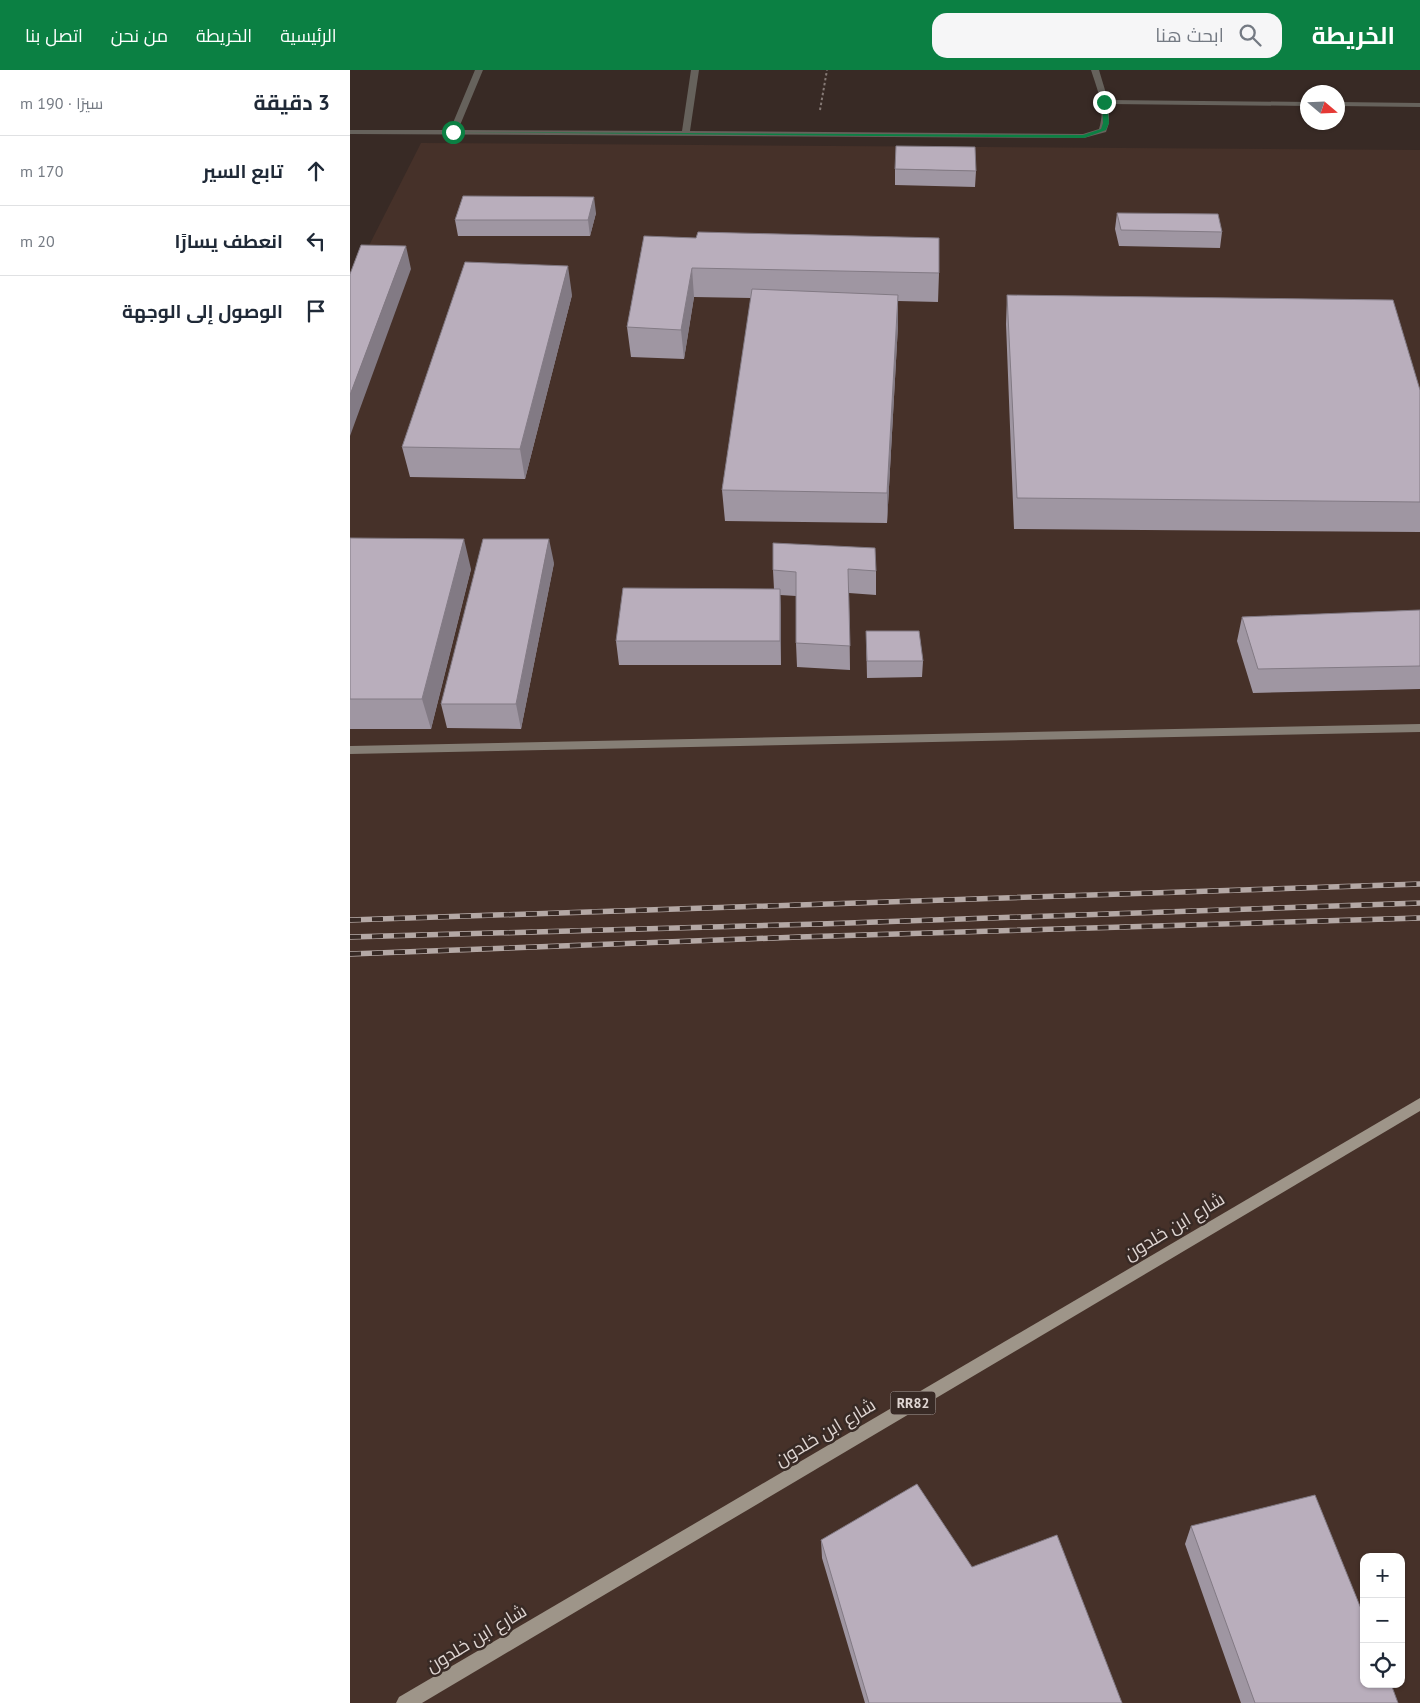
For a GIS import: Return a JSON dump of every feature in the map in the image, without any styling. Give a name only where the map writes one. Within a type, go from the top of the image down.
[{"type":"main road","points":[[350,750],[1420,728]]},
{"type":"main road","name":"شارع ابن خلدون","points":[[405,1703],[1420,1104]]},
{"type":"street","points":[[453,132],[479,70]]},
{"type":"street","points":[[686,134],[695,70]]},
{"type":"street","points":[[350,132],[1084,136],[1103,130],[1106,123],[1104,102],[1095,70]]},
{"type":"street","points":[[1104,102],[1300,104]]},
{"type":"street","points":[[1345,104],[1420,105]]},
{"type":"path","points":[[816,136],[827,70]]},
{"type":"shaded area","points":[[421,143],[1420,150],[1420,1703],[350,1703],[350,283]]},
{"type":"building","points":[[896,146],[975,147],[976,171],[895,169]]},
{"type":"building","points":[[463,196],[594,197],[588,220],[455,220]]},
{"type":"building","points":[[1117,213],[1218,214],[1222,232],[1121,230]]},
{"type":"building","points":[[698,232],[939,238],[939,273],[692,268],[681,330],[627,327],[644,236],[696,238]]},
{"type":"building","points":[[361,245],[406,246],[350,395],[350,274]]},
{"type":"building","points":[[465,262],[568,266],[520,449],[402,447]]},
{"type":"building","points":[[752,289],[898,295],[887,493],[722,490]]},
{"type":"building","points":[[1007,295],[1393,300],[1420,390],[1420,502],[1017,498]]},
{"type":"building","points":[[350,538],[464,539],[422,699],[350,699]]},
{"type":"building","points":[[483,539],[549,539],[516,704],[441,704]]},
{"type":"building","points":[[773,543],[875,548],[876,571],[848,569],[850,646],[796,643],[796,572],[773,570]]},
{"type":"building","points":[[623,588],[780,589],[780,641],[616,641]]},
{"type":"building","points":[[1420,610],[1420,666],[1258,669],[1242,617]]},
{"type":"building","points":[[866,631],[919,631],[923,661],[867,661]]},
{"type":"building","points":[[917,1484],[972,1567],[1057,1535],[1122,1703],[869,1703],[821,1540]]},
{"type":"building","points":[[1315,1495],[1360,1606],[1360,1688],[1392,1688],[1398,1703],[1255,1703],[1191,1526]]},
{"type":"railway","points":[[350,920],[1420,884]]},
{"type":"railway","points":[[350,937],[820,924],[1420,903]]},
{"type":"railway","points":[[350,954],[799,937],[1420,918]]},
{"type":"route","points":[[453,132],[816,136],[1084,136],[1094,135],[1103,130],[1106,123],[1104,102]]}]
